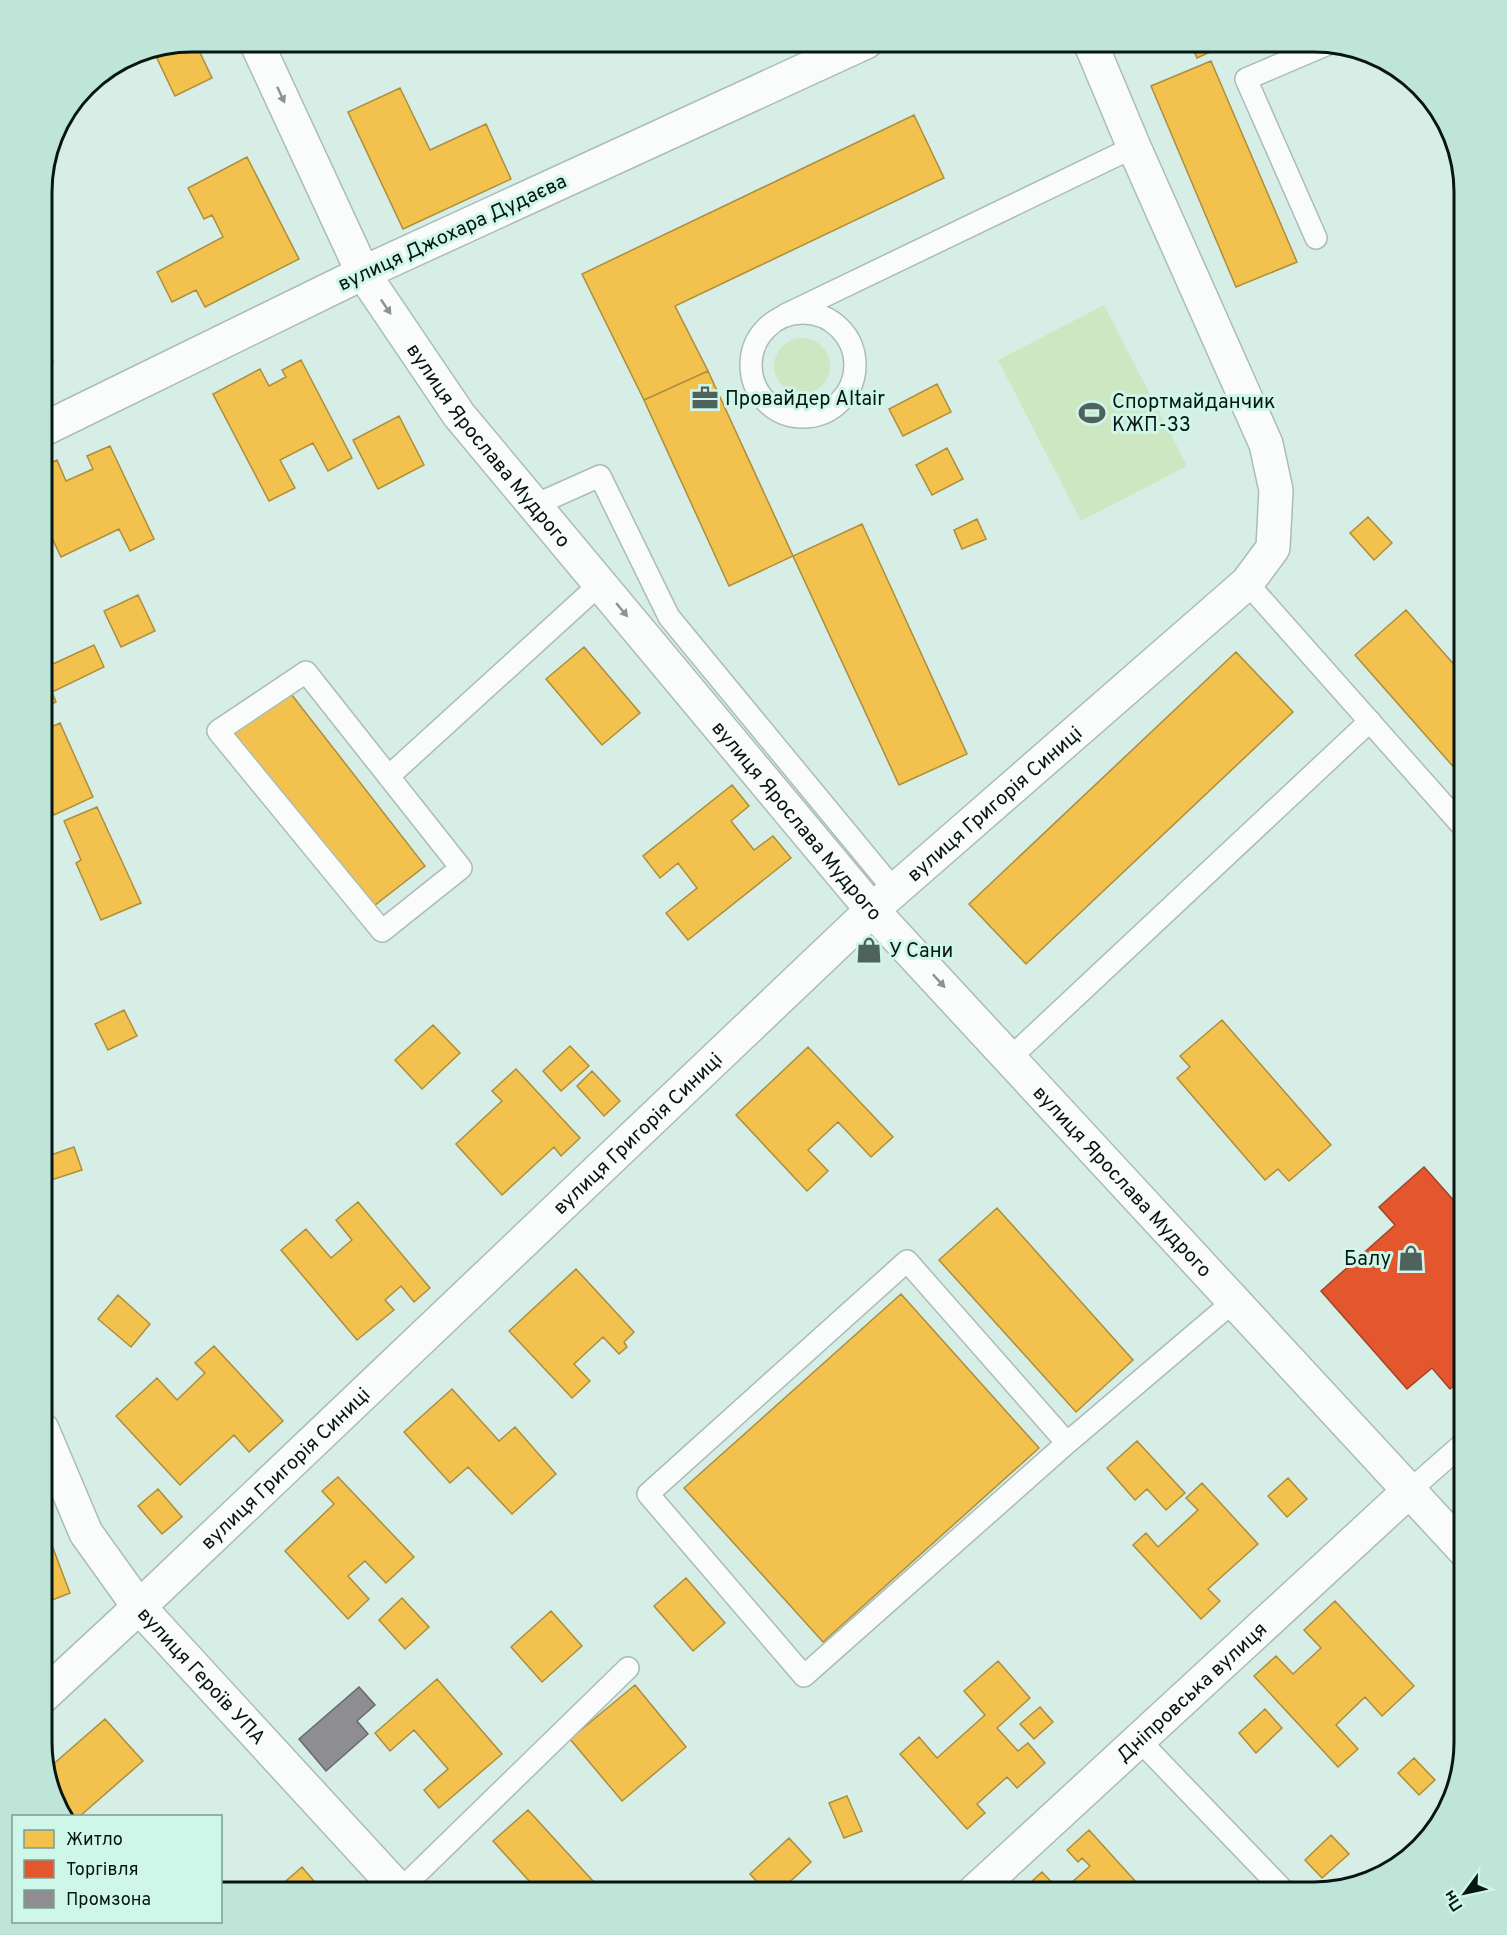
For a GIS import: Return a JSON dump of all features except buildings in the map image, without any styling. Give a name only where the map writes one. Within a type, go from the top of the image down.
[{"type":"street","name":"вулиця Ярослава Мудрого","points":[[261,52],[363,273],[459,415],[600,584],[884,900],[1010,1058],[1454,1539]]},
{"type":"street","name":"вулиця Джохара Дудаєва","points":[[53,425],[363,273],[843,53]]},
{"type":"street","name":"вулиця Григорія Синиці","points":[[52,1688],[884,900],[1247,583],[1273,548],[1276,490],[1266,444],[1095,53]]},
{"type":"street","name":"вулиця Героїв УПА","points":[[52,1454],[86,1533],[139,1607],[390,1882]]},
{"type":"street","name":"Дніпровська вулиця","points":[[985,1882],[1409,1491]]},
{"type":"lane","points":[[1308,53],[1246,79],[1316,238]]},
{"type":"lane","points":[[785,315],[798,313],[822,316],[842,330],[854,351],[855,375],[845,398],[836,407],[814,417],[790,417],[768,405],[754,386],[750,361],[757,338],[765,328],[785,315],[1134,147]]},
{"type":"lane","points":[[535,505],[600,476],[669,617],[884,900]]},
{"type":"lane","points":[[1247,583],[1454,816]]},
{"type":"lane","points":[[389,776],[600,584]]},
{"type":"lane","points":[[306,672],[389,776],[461,868],[382,931],[218,731],[306,672]]},
{"type":"lane","points":[[1010,1058],[1370,721]]},
{"type":"lane","points":[[1068,1443],[907,1261],[648,1494],[804,1676],[1068,1443],[1234,1301]]},
{"type":"lane","points":[[1409,1491],[1454,1452]]},
{"type":"lane","points":[[409,1882],[628,1668]]},
{"type":"lane","points":[[1139,1740],[1275,1882]]},
{"type":"green space","name":"Спортмайданчик КЖП-33","points":[[1104,305],[1187,466],[1081,521],[998,360]]},
{"type":"green space","points":[[796,338],[808,338],[818,342],[826,350],[830,366],[826,382],[818,390],[808,394],[796,394],[786,390],[778,382],[774,372],[774,360],[778,350],[786,342]]},
{"type":"place","name":"Провайдер Altair","points":[[705,398]]},
{"type":"place","name":"Спортмайданчик КЖП-33","points":[[1092,413]]},
{"type":"place","name":"У Сани","points":[[869,950]]},
{"type":"place","name":"Балу","points":[[1411,1258]]}]
